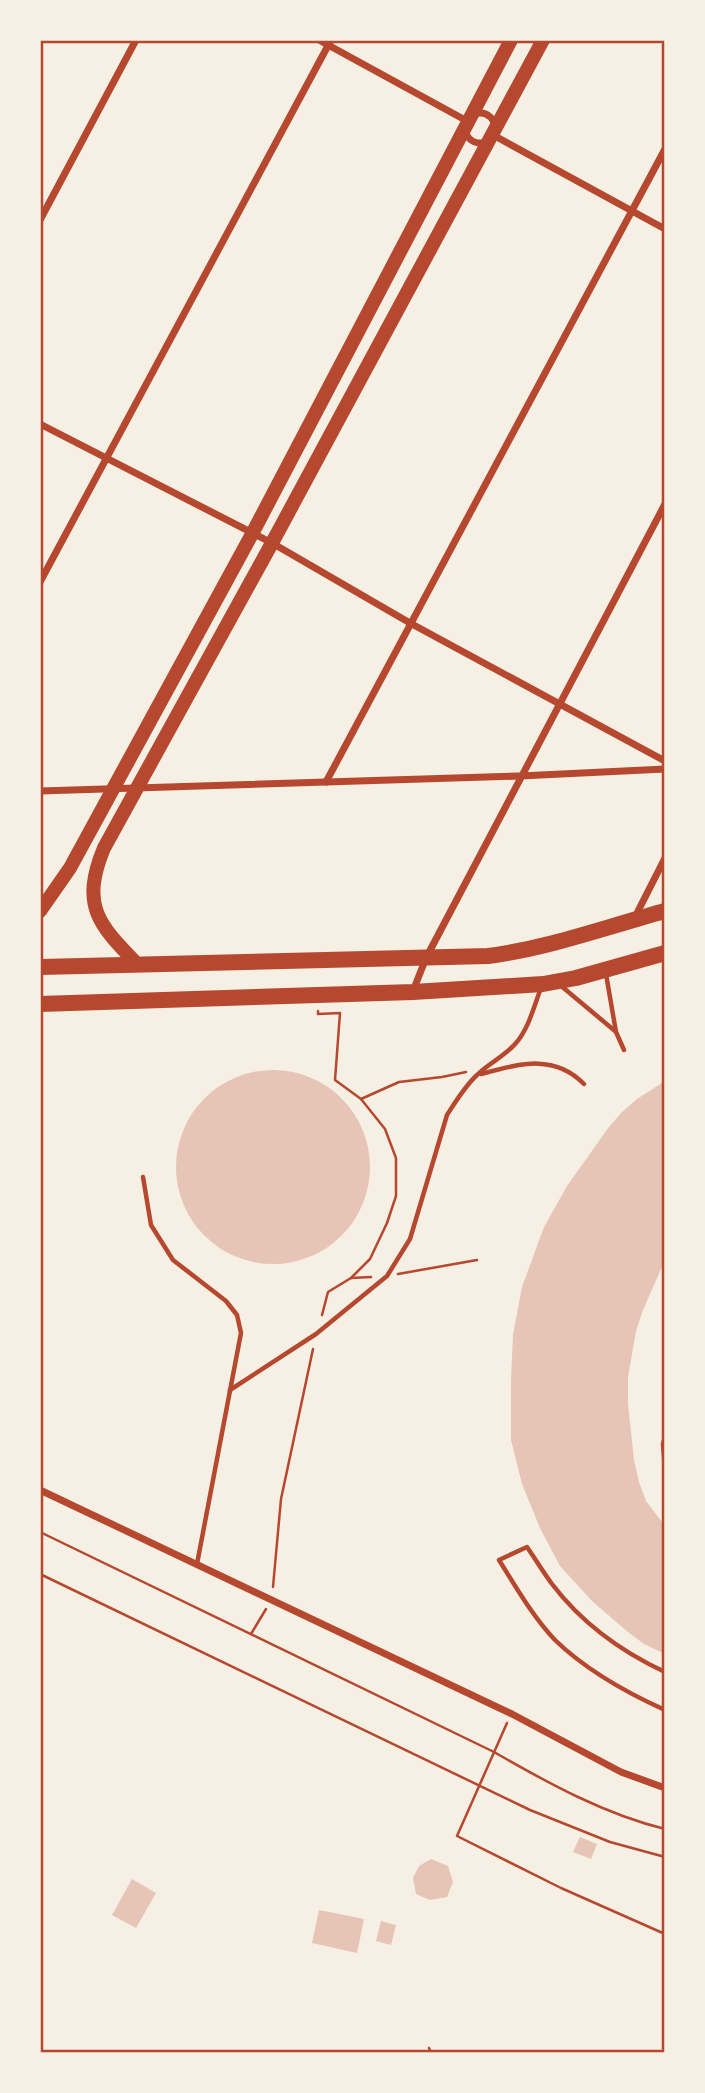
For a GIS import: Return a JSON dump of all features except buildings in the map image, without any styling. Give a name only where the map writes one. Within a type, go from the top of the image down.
[{"type":"main road","points":[[40,911],[69,868],[252,534],[511,40]]},
{"type":"main road","points":[[138,965],[101,923],[93,897],[99,861],[543,40]]},
{"type":"main road","points":[[40,967],[488,956],[518,952],[566,940],[665,911]]},
{"type":"main road","points":[[40,1004],[413,992],[549,983],[665,953]]},
{"type":"street","points":[[40,220],[136,40]]},
{"type":"street","points":[[319,40],[330,43],[467,121]]},
{"type":"street","points":[[40,582],[330,43]]},
{"type":"street","points":[[476,114],[487,115],[494,124],[494,135],[484,142],[475,142],[467,133],[467,121],[476,114]]},
{"type":"street","points":[[494,135],[665,229]]},
{"type":"street","points":[[326,782],[665,149]]},
{"type":"street","points":[[40,424],[272,543],[410,623],[665,761]]},
{"type":"street","points":[[413,992],[426,958],[665,504]]},
{"type":"street","points":[[40,791],[665,769]]},
{"type":"street","points":[[634,919],[665,858]]},
{"type":"street","points":[[40,1490],[512,1714],[621,1772],[665,1788]]},
{"type":"lane","points":[[605,970],[616,1032],[624,1049]]},
{"type":"lane","points":[[230,1390],[316,1334],[387,1276],[410,1239],[447,1115],[477,1074],[507,1053],[517,1042],[549,983],[616,1032]]},
{"type":"lane","points":[[477,1074],[520,1064],[538,1063],[555,1065],[574,1073],[584,1084]]},
{"type":"lane","points":[[143,1177],[151,1224],[173,1260],[226,1301],[237,1315],[241,1333],[197,1564]]},
{"type":"lane","points":[[665,1436],[665,1469]]},
{"type":"lane","points":[[665,1672],[620,1647],[589,1623],[552,1584],[527,1548],[499,1560],[554,1638],[586,1667],[632,1695],[665,1710]]},
{"type":"path","points":[[251,1634],[272,1600],[281,1499],[316,1334],[328,1292],[352,1278],[370,1259],[396,1196],[396,1158],[385,1129],[361,1099],[335,1080],[340,1013],[318,1014],[317,995]]},
{"type":"path","points":[[361,1099],[399,1082],[485,1068]]},
{"type":"path","points":[[352,1278],[387,1276],[477,1260]]},
{"type":"path","points":[[40,1532],[494,1752],[594,1805],[665,1829]]},
{"type":"path","points":[[40,1574],[530,1810],[589,1835],[665,1857]]},
{"type":"path","points":[[512,1714],[457,1836],[561,1888],[665,1934]]}]
